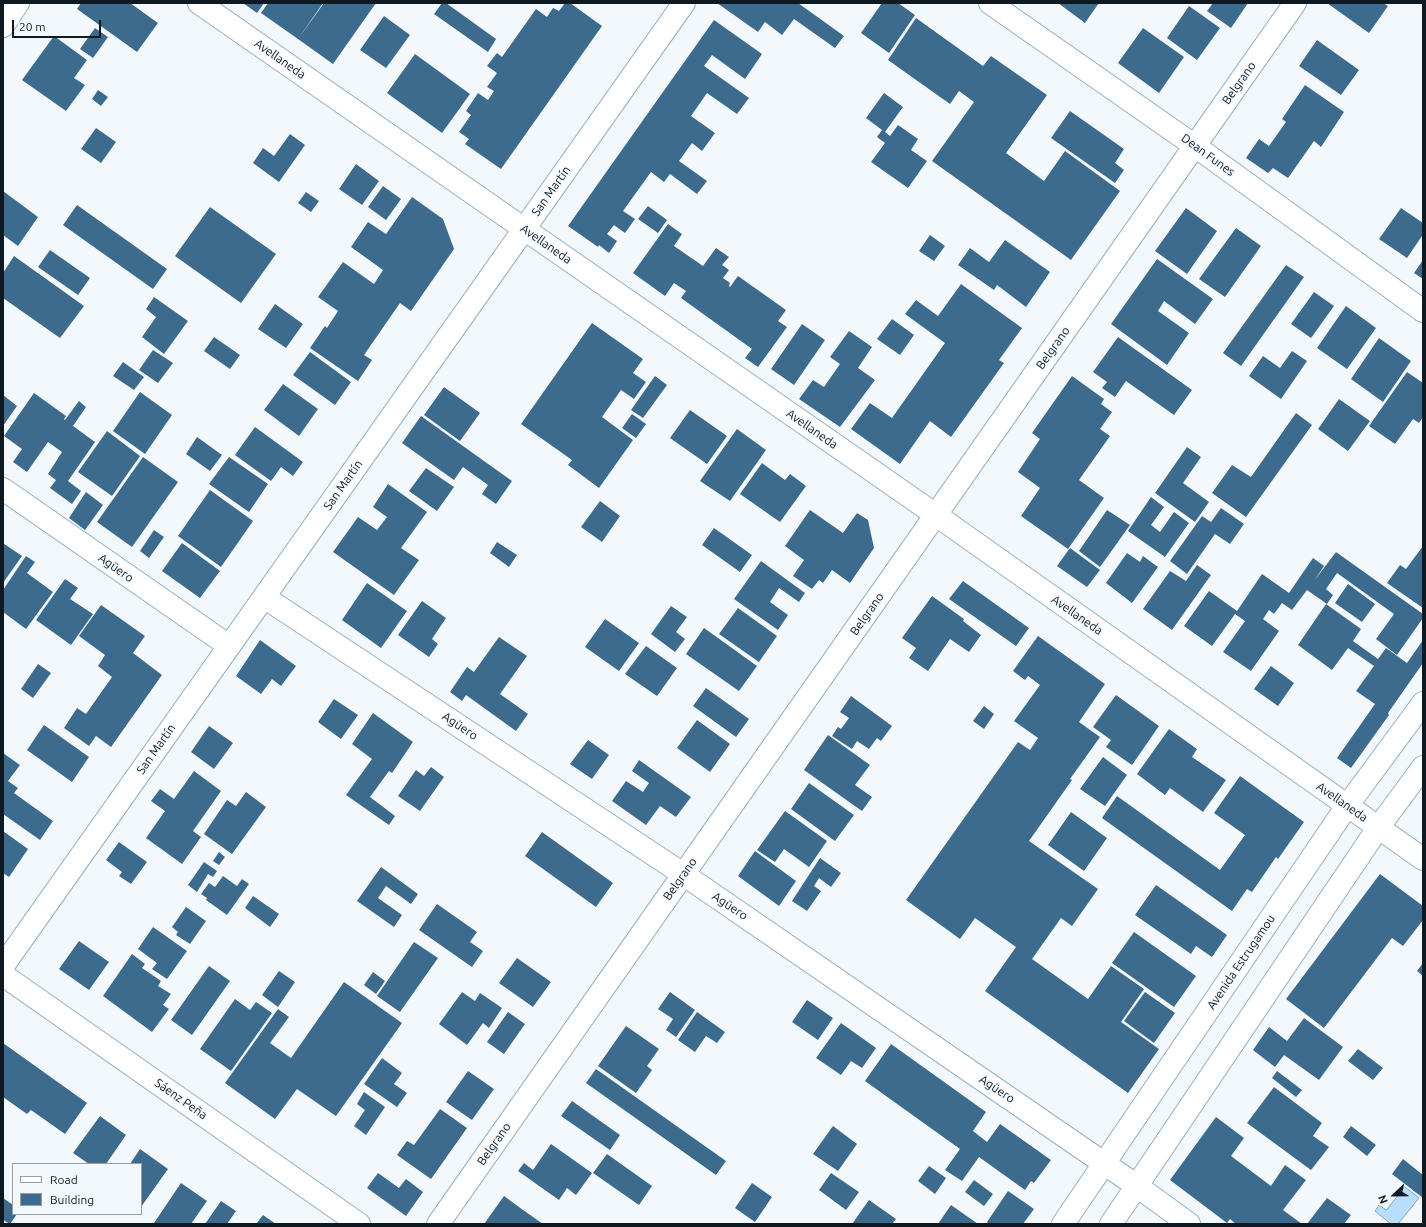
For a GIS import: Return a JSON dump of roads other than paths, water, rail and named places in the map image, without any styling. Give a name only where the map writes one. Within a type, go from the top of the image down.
[{"type":"street","points":[[3,26],[18,3]]},
{"type":"street","name":"Avellaneda","points":[[199,3],[936,515],[1378,828],[1423,858]]},
{"type":"street","name":"San Martín","points":[[3,966],[684,3]]},
{"type":"street","name":"Dean Funes","points":[[990,3],[1195,146],[1423,311]]},
{"type":"street","name":"Belgrano","points":[[438,1224],[1295,3]]},
{"type":"street","name":"Agüero","points":[[3,490],[229,646]]},
{"type":"street","name":"Agüero","points":[[264,597],[683,874],[1104,1163],[1189,1224]]},
{"type":"street","name":"Avenida Estrugamou","points":[[1063,1224],[1347,806],[1423,703]]},
{"type":"street","points":[[1111,1224],[1378,828],[1423,767]]},
{"type":"street","name":"Sáenz Peña","points":[[3,975],[359,1224]]},
{"type":"water","points":[[1405,1187],[1419,1198],[1398,1224],[1391,1224],[1375,1211],[1379,1205],[1386,1210]]}]
